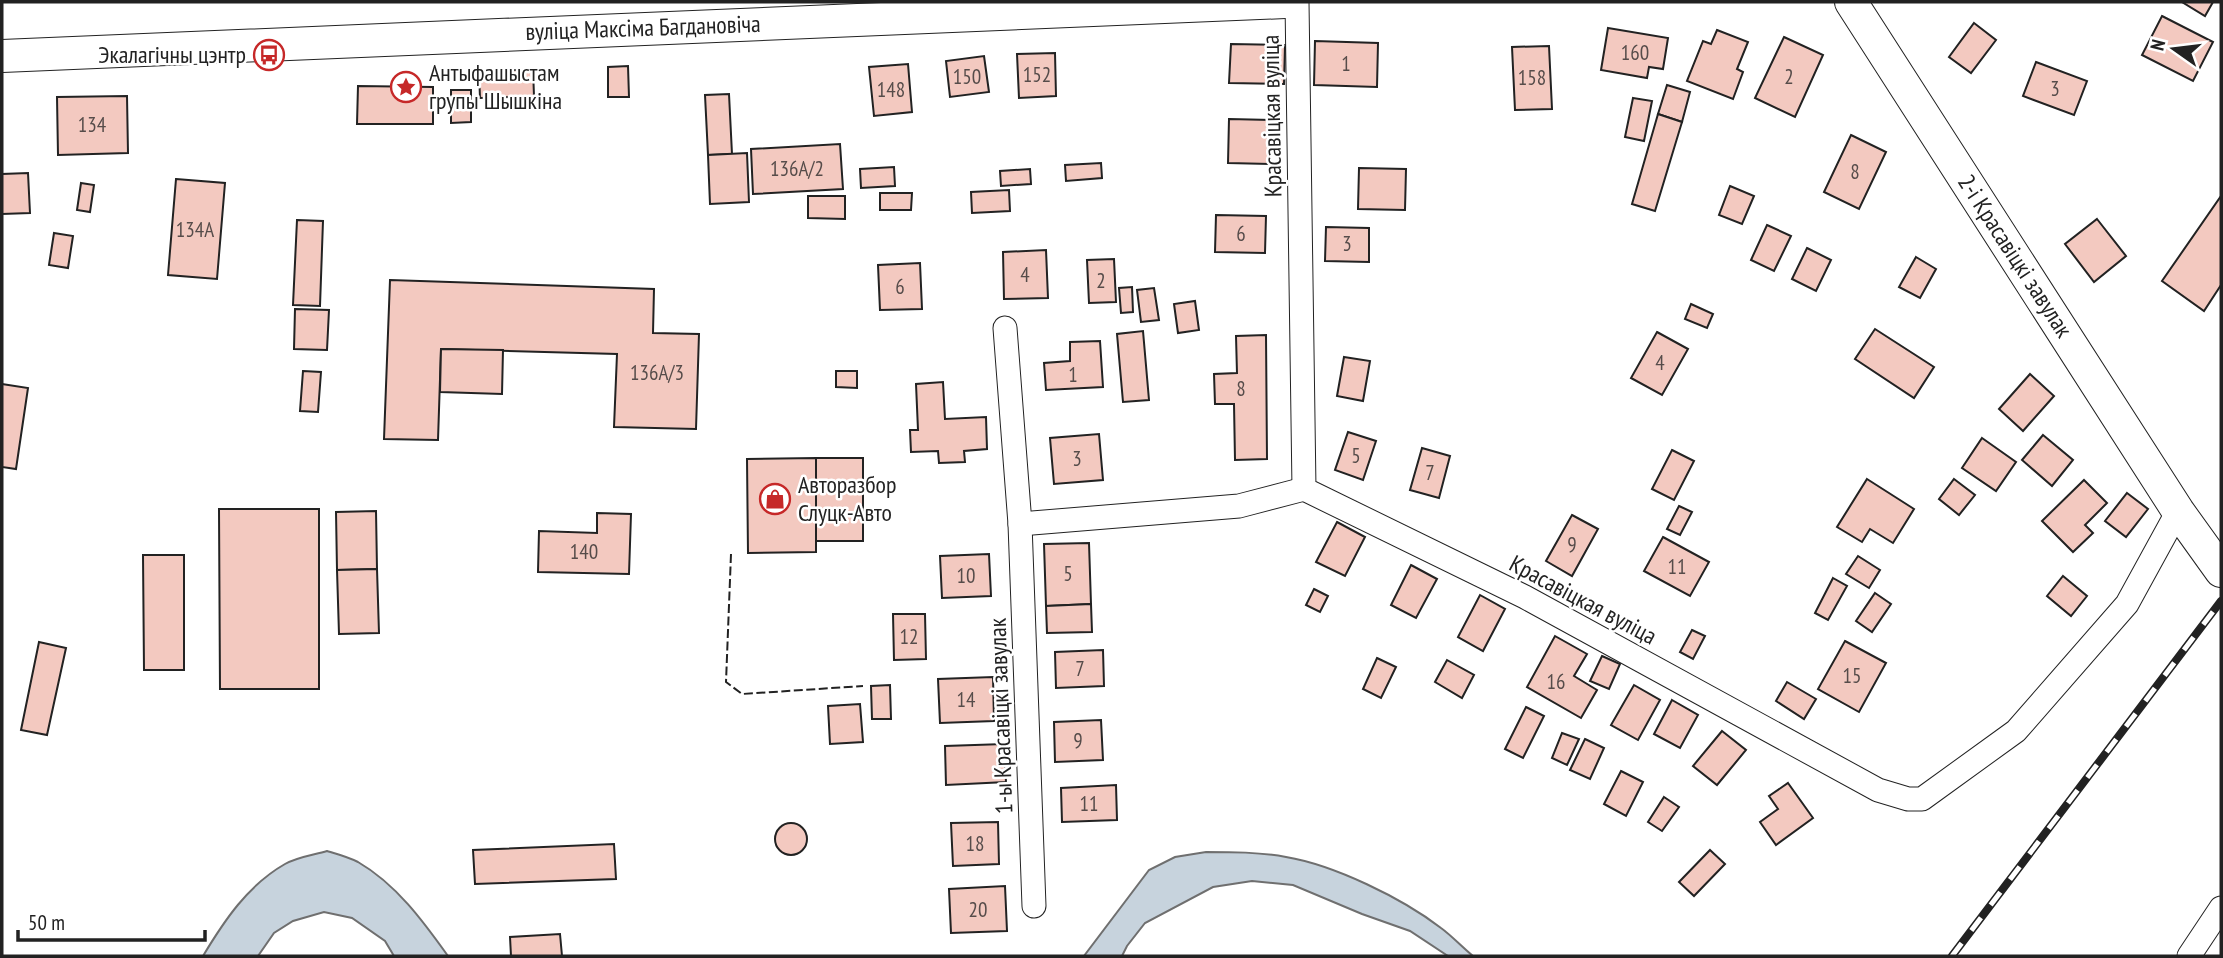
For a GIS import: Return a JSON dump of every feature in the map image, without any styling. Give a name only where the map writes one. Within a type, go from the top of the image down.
[{"type":"main road","name":"вуліца Максіма Багдановіча","points":[[2,56],[1285,2]]},
{"type":"main road","name":"2-і Красавіцкі завулак","points":[[1851,2],[2178,511],[2221,571]]},
{"type":"street","name":"Красавіцкая вуліца","points":[[1297,2],[1304,489],[1525,597],[1878,790],[1908,799],[1922,799],[2016,731],[2127,604],[2178,511]]},
{"type":"street","name":"1-ы Красавіцкі завулак","points":[[1005,328],[1020,524],[1034,906]]},
{"type":"street","points":[[1020,524],[1239,506],[1304,489]]},
{"type":"street","points":[[2189,956],[2221,908]]},
{"type":"shaded area","points":[[327,851],[358,862],[385,881],[419,917],[448,956],[394,956],[385,941],[352,918],[324,912],[293,921],[274,933],[258,956],[203,956],[228,917],[260,882],[290,862]]},
{"type":"shaded area","points":[[1206,852],[1256,853],[1286,857],[1346,875],[1407,905],[1445,931],[1473,956],[1448,956],[1410,931],[1293,885],[1252,881],[1213,887],[1145,923],[1122,956],[1084,956],[1149,870],[1175,857]]},
{"type":"building","points":[[2182,2],[2213,2],[2205,16]]},
{"type":"building","points":[[2162,16],[2213,42],[2193,81],[2142,55]]},
{"type":"building","points":[[1974,23],[1996,40],[1971,73],[1949,57]]},
{"type":"building","points":[[1608,28],[1668,38],[1663,69],[1649,67],[1647,78],[1601,70]]},
{"type":"building","points":[[1717,30],[1748,42],[1737,69],[1743,72],[1733,99],[1687,81],[1703,41],[1711,44]]},
{"type":"building","points":[[1784,37],[1823,55],[1795,117],[1755,98]]},
{"type":"building","points":[[1315,41],[1378,43],[1377,87],[1314,85]]},
{"type":"building","points":[[1231,44],[1285,45],[1284,84],[1229,83]]},
{"type":"building","points":[[1549,46],[1552,109],[1515,110],[1512,47]]},
{"type":"building","points":[[1055,53],[1056,96],[1019,98],[1017,54]]},
{"type":"building","points":[[984,56],[989,92],[950,97],[946,61]]},
{"type":"building","points":[[2036,62],[2087,81],[2074,115],[2023,96]]},
{"type":"building","points":[[908,64],[912,112],[874,116],[869,67]]},
{"type":"building","points":[[628,66],[629,97],[608,97],[608,67]]},
{"type":"building","points":[[533,69],[534,96],[480,98],[479,72]]},
{"type":"building","points":[[1667,85],[1690,92],[1682,122],[1658,114]]},
{"type":"building","points":[[358,86],[433,87],[433,124],[357,124]]},
{"type":"building","points":[[451,90],[471,90],[471,122],[451,123]]},
{"type":"building","points":[[729,94],[732,154],[708,155],[705,95]]},
{"type":"building","points":[[127,96],[128,153],[58,155],[57,97]]},
{"type":"building","points":[[1633,98],[1652,101],[1644,141],[1625,137]]},
{"type":"building","points":[[1658,114],[1682,122],[1655,211],[1632,204]]},
{"type":"building","points":[[1229,119],[1271,120],[1270,164],[1228,163]]},
{"type":"building","points":[[1851,135],[1886,152],[1859,209],[1824,192]]},
{"type":"building","points":[[840,144],[843,189],[753,194],[751,149]]},
{"type":"building","points":[[747,153],[749,202],[710,204],[708,155]]},
{"type":"building","points":[[1101,163],[1102,178],[1066,181],[1065,165]]},
{"type":"building","points":[[894,167],[895,186],[861,188],[860,169]]},
{"type":"building","points":[[1359,168],[1406,169],[1405,210],[1358,209]]},
{"type":"building","points":[[1030,169],[1031,184],[1001,186],[1000,171]]},
{"type":"building","points":[[28,173],[30,213],[2,214],[2,174]]},
{"type":"building","points":[[176,179],[225,183],[217,279],[168,275]]},
{"type":"building","points":[[81,183],[94,185],[90,212],[77,210]]},
{"type":"building","points":[[1730,186],[1754,196],[1742,224],[1719,215]]},
{"type":"building","points":[[1009,190],[1010,211],[972,213],[971,192]]},
{"type":"building","points":[[880,193],[912,193],[911,210],[880,210]]},
{"type":"building","points":[[808,196],[845,196],[845,219],[808,218]]},
{"type":"building","points":[[2221,196],[2221,285],[2204,311],[2162,281]]},
{"type":"building","points":[[1216,215],[1266,216],[1265,253],[1215,252]]},
{"type":"building","points":[[2097,219],[2126,256],[2094,282],[2065,244]]},
{"type":"building","points":[[297,220],[323,221],[320,306],[293,305]]},
{"type":"building","points":[[1767,225],[1791,236],[1774,271],[1751,260]]},
{"type":"building","points":[[1326,227],[1369,228],[1369,262],[1325,261]]},
{"type":"building","points":[[54,233],[73,236],[68,268],[49,265]]},
{"type":"building","points":[[1807,248],[1831,260],[1816,291],[1792,279]]},
{"type":"building","points":[[1046,250],[1048,298],[1004,299],[1003,252]]},
{"type":"building","points":[[1916,257],[1936,269],[1920,298],[1899,287]]},
{"type":"building","points":[[1114,259],[1116,302],[1089,303],[1087,260]]},
{"type":"building","points":[[920,263],[922,309],[880,310],[878,265]]},
{"type":"building","points":[[390,280],[654,289],[653,333],[699,334],[696,429],[614,427],[617,354],[441,349],[438,440],[384,439]]},
{"type":"building","points":[[1132,287],[1133,312],[1121,313],[1119,288]]},
{"type":"building","points":[[1154,288],[1159,320],[1141,322],[1137,290]]},
{"type":"building","points":[[1195,301],[1199,330],[1178,333],[1174,304]]},
{"type":"building","points":[[1691,304],[1713,314],[1707,328],[1685,319]]},
{"type":"building","points":[[295,309],[329,310],[327,350],[294,349]]},
{"type":"building","points":[[1875,329],[1934,367],[1914,398],[1855,359]]},
{"type":"building","points":[[1143,331],[1149,400],[1123,402],[1117,334]]},
{"type":"building","points":[[1657,332],[1688,349],[1662,395],[1631,378]]},
{"type":"building","points":[[1266,335],[1267,459],[1235,460],[1234,404],[1215,404],[1214,374],[1237,373],[1236,336]]},
{"type":"building","points":[[1100,341],[1103,387],[1046,390],[1044,363],[1070,361],[1070,342]]},
{"type":"building","points":[[441,349],[503,350],[502,394],[440,392]]},
{"type":"building","points":[[1344,357],[1370,361],[1363,401],[1337,396]]},
{"type":"building","points":[[303,371],[321,372],[318,412],[300,411]]},
{"type":"building","points":[[836,371],[857,371],[857,388],[836,387]]},
{"type":"building","points":[[2030,374],[2054,396],[2023,431],[1999,409]]},
{"type":"building","points":[[943,382],[945,419],[986,417],[987,449],[964,451],[965,462],[939,463],[938,451],[911,452],[910,430],[918,430],[916,384]]},
{"type":"building","points":[[2,384],[28,388],[16,469],[2,467]]},
{"type":"building","points":[[1348,432],[1376,441],[1363,480],[1335,470]]},
{"type":"building","points":[[1099,434],[1103,480],[1054,484],[1050,438]]},
{"type":"building","points":[[2043,435],[2073,460],[2052,486],[2022,460]]},
{"type":"building","points":[[1982,438],[2016,462],[1996,491],[1962,468]]},
{"type":"building","points":[[1422,448],[1450,456],[1439,498],[1410,490]]},
{"type":"building","points":[[1672,450],[1694,461],[1674,500],[1652,489]]},
{"type":"building","points":[[816,458],[816,552],[748,553],[747,459]]},
{"type":"building","points":[[816,458],[863,458],[863,541],[816,541]]},
{"type":"building","points":[[1867,479],[1914,509],[1893,543],[1870,529],[1862,542],[1837,527]]},
{"type":"building","points":[[1954,479],[1975,495],[1959,515],[1939,499]]},
{"type":"building","points":[[2084,480],[2107,503],[2085,525],[2093,533],[2073,552],[2042,521]]},
{"type":"building","points":[[2127,493],[2148,509],[2126,537],[2105,521]]},
{"type":"building","points":[[1679,506],[1692,512],[1680,535],[1667,529]]},
{"type":"building","points":[[219,509],[319,509],[319,689],[220,689]]},
{"type":"building","points":[[376,511],[377,569],[337,570],[336,512]]},
{"type":"building","points":[[597,513],[631,514],[629,574],[538,572],[539,531],[597,533]]},
{"type":"building","points":[[1572,515],[1598,529],[1572,576],[1546,561]]},
{"type":"building","points":[[1337,522],[1365,537],[1345,576],[1316,562]]},
{"type":"building","points":[[1663,537],[1709,562],[1690,596],[1644,571]]},
{"type":"building","points":[[1089,543],[1091,604],[1046,606],[1044,544]]},
{"type":"building","points":[[989,554],[991,596],[942,598],[940,556]]},
{"type":"building","points":[[143,555],[184,555],[184,670],[144,670]]},
{"type":"building","points":[[1858,556],[1880,570],[1869,588],[1846,574]]},
{"type":"building","points":[[1411,565],[1437,579],[1416,618],[1391,605]]},
{"type":"building","points":[[377,569],[379,633],[339,634],[337,570]]},
{"type":"building","points":[[2063,576],[2087,596],[2071,616],[2047,596]]},
{"type":"building","points":[[1833,578],[1847,586],[1828,620],[1815,613]]},
{"type":"building","points":[[1314,589],[1328,596],[1320,612],[1306,605]]},
{"type":"building","points":[[1875,593],[1891,604],[1872,632],[1856,621]]},
{"type":"building","points":[[1480,595],[1505,609],[1483,651],[1458,637]]},
{"type":"building","points":[[1091,604],[1092,632],[1047,633],[1046,606]]},
{"type":"building","points":[[893,614],[925,614],[926,659],[894,660]]},
{"type":"building","points":[[1692,630],[1705,636],[1693,659],[1680,652]]},
{"type":"building","points":[[1555,636],[1587,654],[1574,676],[1597,690],[1581,718],[1527,687]]},
{"type":"building","points":[[1845,641],[1886,663],[1859,712],[1818,689]]},
{"type":"building","points":[[39,642],[66,648],[47,735],[21,730]]},
{"type":"building","points":[[1103,650],[1104,686],[1056,688],[1055,652]]},
{"type":"building","points":[[1602,656],[1620,664],[1609,689],[1590,681]]},
{"type":"building","points":[[1377,658],[1396,667],[1381,698],[1363,689]]},
{"type":"building","points":[[1447,660],[1474,675],[1462,698],[1435,682]]},
{"type":"building","points":[[993,677],[994,721],[940,723],[938,679]]},
{"type":"building","points":[[1787,682],[1816,699],[1804,719],[1776,701]]},
{"type":"building","points":[[890,685],[891,719],[872,719],[871,686]]},
{"type":"building","points":[[1634,685],[1660,700],[1638,740],[1611,725]]},
{"type":"building","points":[[1672,700],[1698,715],[1680,748],[1654,734]]},
{"type":"building","points":[[860,704],[863,742],[830,744],[828,706]]},
{"type":"building","points":[[1526,707],[1544,716],[1523,758],[1505,749]]},
{"type":"building","points":[[1101,720],[1103,760],[1055,762],[1054,722]]},
{"type":"building","points":[[1722,731],[1746,750],[1717,785],[1693,766]]},
{"type":"building","points":[[1562,733],[1579,739],[1567,765],[1552,758]]},
{"type":"building","points":[[1585,739],[1604,748],[1590,779],[1570,770]]},
{"type":"building","points":[[1004,744],[1006,782],[946,785],[945,746]]},
{"type":"building","points":[[1621,771],[1643,782],[1626,816],[1604,804]]},
{"type":"building","points":[[1788,783],[1813,818],[1776,845],[1760,822],[1778,809],[1769,796]]},
{"type":"building","points":[[1116,785],[1117,820],[1062,822],[1061,788]]},
{"type":"building","points":[[1664,797],[1679,807],[1662,831],[1648,822]]},
{"type":"building","points":[[998,822],[999,864],[953,866],[951,823]]},
{"type":"building","points":[[791,823],[802,828],[807,839],[802,850],[791,855],[780,850],[775,839],[780,828]]},
{"type":"building","points":[[614,844],[616,879],[475,884],[473,850]]},
{"type":"building","points":[[1710,850],[1725,864],[1694,896],[1679,882]]},
{"type":"building","points":[[1005,886],[1007,931],[951,933],[949,889]]},
{"type":"building","points":[[560,934],[562,956],[511,956],[510,937]]},
{"type":"railway","points":[[1952,956],[2221,601]]},
{"type":"fence","points":[[731,554],[726,682],[742,694],[863,686]]},
{"type":"place","name":"Экалагічны цэнтр","points":[[269,55]]},
{"type":"place","name":"Антыфашыстам групы Шышкіна","points":[[406,87]]},
{"type":"place","name":"Авторазбор Слуцк-Авто","points":[[775,499]]}]
